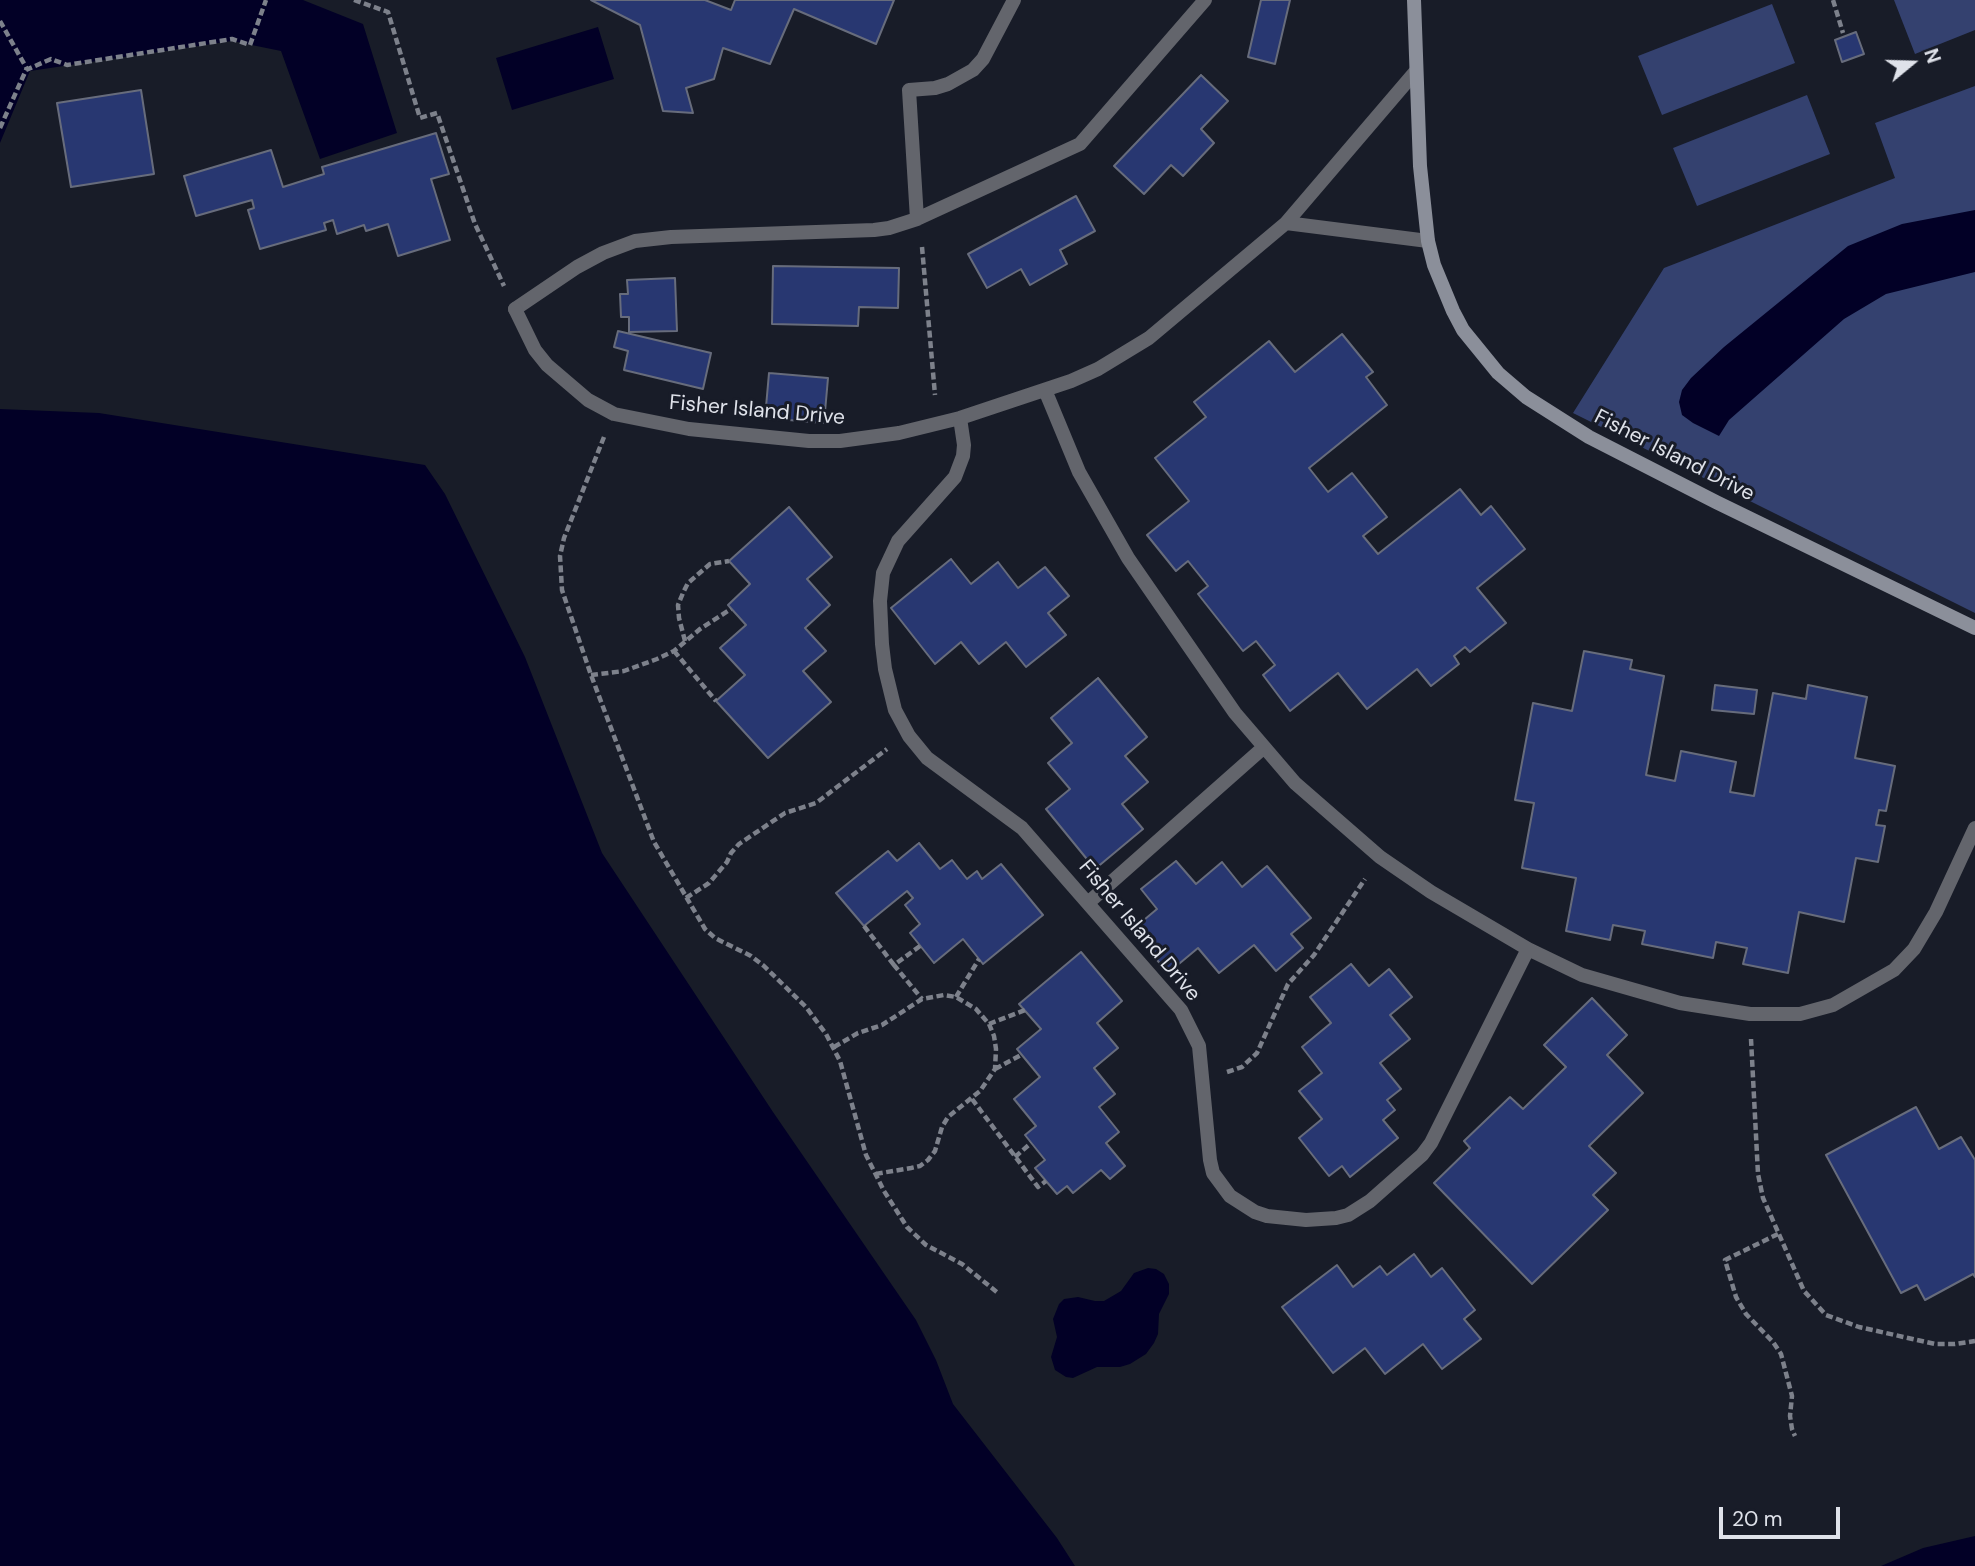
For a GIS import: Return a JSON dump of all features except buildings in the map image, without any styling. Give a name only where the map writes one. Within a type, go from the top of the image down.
[{"type":"street","points":[[917,219],[909,90],[948,84],[973,70],[983,59],[1014,0]]},
{"type":"street","points":[[515,309],[577,267],[603,253],[635,241],[671,237],[874,230],[917,219],[1080,144],[1205,0]]},
{"type":"street","name":"Fisher Island Drive","points":[[1414,0],[1420,166],[1434,265],[1464,330],[1498,373],[1526,397],[1578,431],[1975,628]]},
{"type":"street","name":"Fisher Island Drive","points":[[515,309],[535,350],[547,365],[588,400],[614,414],[689,429],[809,441],[869,439],[960,418],[1098,369],[1149,338],[1286,223],[1416,71]]},
{"type":"street","points":[[1286,223],[1429,241]]},
{"type":"street","points":[[1045,390],[1079,472],[1128,558],[1200,664],[1263,748],[1295,783],[1380,857],[1431,892],[1528,949],[1582,975],[1680,1003],[1750,1014],[1782,1016],[1816,1011],[1850,996],[1894,970],[1909,955],[1925,931],[1975,828]]},
{"type":"street","name":"Fisher Island Drive","points":[[960,418],[964,445],[955,477],[898,541],[883,573],[880,587],[880,620],[885,669],[895,710],[909,736],[938,767],[1022,828],[1181,1010],[1199,1046],[1213,1173],[1230,1196],[1255,1212],[1279,1219],[1320,1220],[1348,1215],[1370,1201],[1422,1156],[1431,1143],[1528,949]]},
{"type":"street","points":[[1089,902],[1263,748]]},
{"type":"path","points":[[0,128],[26,70],[51,59],[67,65],[232,39],[250,45],[266,0]]},
{"type":"path","points":[[354,0],[388,12],[420,118],[437,113],[475,224],[515,309]]},
{"type":"path","points":[[1833,0],[1843,33]]},
{"type":"path","points":[[0,21],[26,70]]},
{"type":"path","points":[[917,219],[921,235],[931,365],[939,423]]},
{"type":"path","points":[[614,414],[571,518],[560,556],[562,590],[645,822],[705,929],[715,938],[751,956],[779,978],[806,1007],[834,1047],[860,1137],[875,1174],[894,1208],[916,1238],[962,1264],[998,1293]]},
{"type":"path","points":[[685,642],[678,618],[678,605],[688,583],[710,564],[729,561]]},
{"type":"path","points":[[591,676],[641,666],[674,651],[731,609]]},
{"type":"path","points":[[674,651],[716,701]]},
{"type":"path","points":[[687,898],[718,873],[739,844],[785,813],[816,803],[881,752],[909,736]]},
{"type":"path","points":[[1202,1076],[1223,1074],[1242,1067],[1257,1053],[1288,984],[1314,955],[1380,857]]},
{"type":"path","points":[[864,926],[922,999]]},
{"type":"path","points":[[894,965],[920,946]]},
{"type":"path","points":[[956,997],[979,959]]},
{"type":"path","points":[[834,1047],[882,1026],[922,999],[944,995],[956,997],[976,1009],[989,1024],[996,1049],[995,1069]]},
{"type":"path","points":[[989,1024],[1025,1010]]},
{"type":"path","points":[[1750,1014],[1758,1174],[1763,1198],[1804,1291],[1826,1315],[1859,1327],[1918,1341],[1955,1344],[1975,1341]]},
{"type":"path","points":[[875,1174],[920,1166],[928,1160],[935,1151],[948,1117],[972,1098],[995,1069],[1021,1055]]},
{"type":"path","points":[[972,1098],[1038,1187],[1046,1181]]},
{"type":"path","points":[[1015,1157],[1031,1143]]},
{"type":"path","points":[[1778,1234],[1725,1260],[1736,1297],[1746,1314],[1781,1354],[1792,1396],[1790,1416],[1791,1429],[1795,1436]]},
{"type":"shaded area","points":[[0,0],[303,0],[363,24],[397,133],[320,159],[281,51],[232,41],[30,71],[0,143]]},
{"type":"shaded area","points":[[1894,0],[1975,0],[1975,30],[1915,54]]},
{"type":"shaded area","points":[[1772,4],[1795,63],[1662,115],[1638,56]]},
{"type":"shaded area","points":[[598,27],[614,79],[512,110],[496,58]]},
{"type":"shaded area","points":[[1975,86],[1975,613],[1573,413],[1664,268],[1895,178],[1875,123]]},
{"type":"shaded area","points":[[1807,95],[1830,154],[1697,206],[1673,148]]},
{"type":"shaded area","points":[[1975,210],[1975,272],[1886,294],[1844,319],[1729,420],[1719,436],[1682,415],[1679,402],[1682,390],[1691,378],[1724,347],[1848,246],[1902,224]]},
{"type":"shaded area","points":[[0,409],[99,413],[425,465],[445,494],[525,657],[602,853],[773,1112],[916,1320],[936,1360],[953,1404],[1057,1538],[1075,1566],[0,1566]]},
{"type":"shaded area","points":[[1148,1268],[1164,1274],[1169,1284],[1169,1294],[1159,1314],[1158,1334],[1146,1354],[1130,1364],[1097,1367],[1073,1378],[1055,1370],[1051,1357],[1057,1337],[1053,1319],[1059,1304],[1064,1299],[1078,1297],[1104,1301],[1121,1291],[1134,1273]]},
{"type":"shaded area","points":[[1975,1536],[1975,1566],[1881,1566],[1923,1548]]}]
